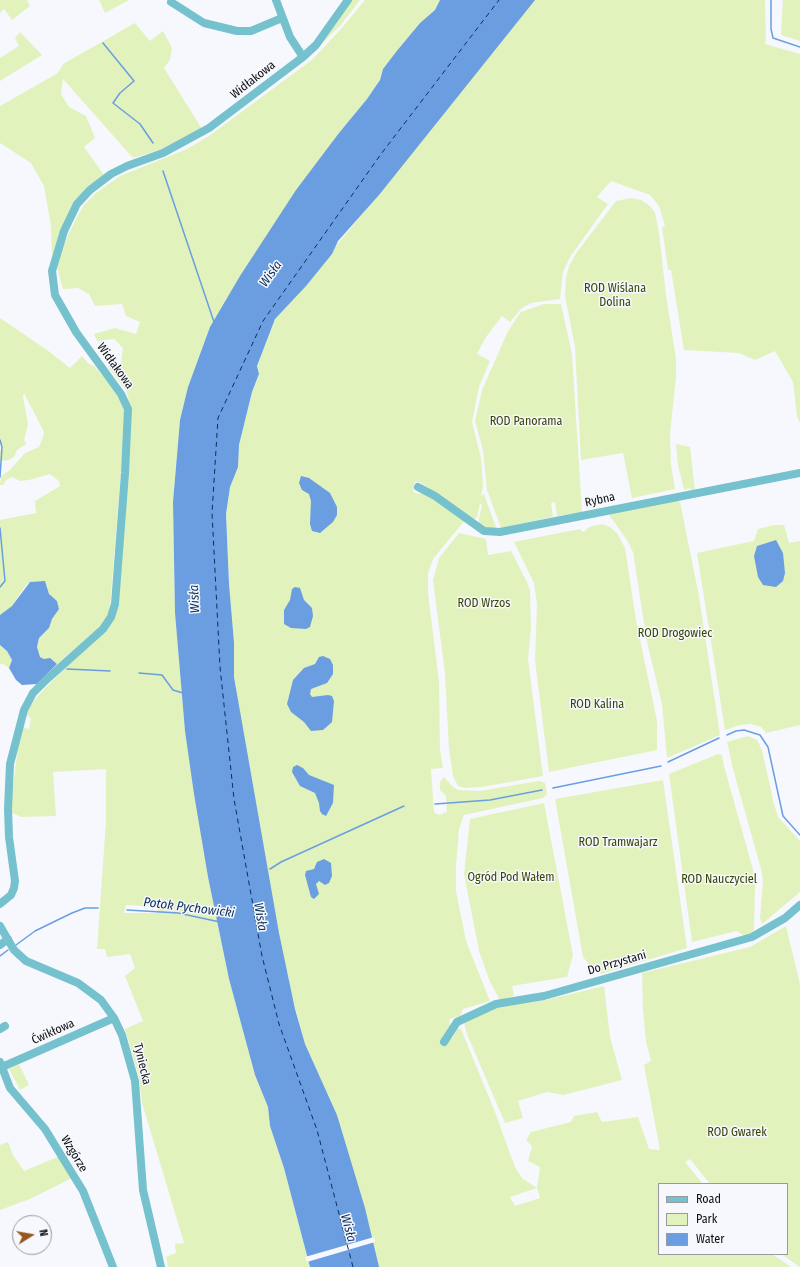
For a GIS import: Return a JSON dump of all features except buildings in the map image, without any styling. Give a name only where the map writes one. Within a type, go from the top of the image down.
[{"type":"street","points":[[276,0],[290,37],[303,57]]},
{"type":"street","name":"Widłakowa","points":[[0,904],[11,895],[15,881],[9,837],[8,809],[10,764],[24,710],[33,694],[46,680],[103,629],[111,617],[115,604],[125,473],[128,408],[121,394],[88,351],[58,301],[52,280],[54,260],[69,217],[77,204],[106,178],[127,166],[183,144],[209,128],[303,57],[316,44],[348,0]]},
{"type":"street","points":[[171,2],[204,23],[237,31],[251,31],[282,18]]},
{"type":"street","name":"Rybna","points":[[418,487],[435,496],[484,531],[500,532],[800,473]]},
{"type":"street","name":"Do Przystani","points":[[444,1042],[458,1022],[496,1004],[544,996],[752,937],[785,918],[800,904]]},
{"type":"street","name":"Tyniecka","points":[[0,926],[14,950],[26,961],[87,988],[101,1000],[114,1018],[130,1058],[134,1081],[143,1190],[161,1267]]},
{"type":"street","points":[[0,945],[8,939]]},
{"type":"street","name":"Ćwikłowa","points":[[1,1065],[114,1018]]},
{"type":"street","name":"Wzgórze","points":[[1,1065],[5,1077],[19,1100],[45,1129],[83,1191],[113,1267]]},
{"type":"green space","points":[[0,0],[27,0],[30,6],[12,20],[4,9],[0,13]]},
{"type":"green space","points":[[99,0],[129,0],[105,13]]},
{"type":"green space","points":[[352,0],[360,0],[340,26],[314,51]]},
{"type":"green space","points":[[365,0],[440,0],[435,10],[420,23],[383,69],[380,80],[367,99],[339,133],[210,327],[188,387],[180,420],[173,502],[175,613],[185,731],[208,877],[229,979],[255,1075],[268,1107],[270,1126],[284,1168],[310,1267],[168,1267],[166,1257],[176,1253],[175,1244],[184,1243],[142,1103],[139,1077],[125,1029],[143,1021],[125,976],[135,968],[130,954],[107,957],[105,949],[97,949],[106,821],[106,769],[53,772],[56,816],[21,817],[10,812],[18,746],[23,727],[29,729],[31,718],[26,715],[31,704],[113,620],[130,406],[127,392],[108,367],[113,364],[121,363],[123,348],[114,339],[97,341],[94,334],[115,328],[136,334],[140,322],[126,316],[122,304],[95,306],[89,294],[78,288],[63,289],[57,267],[62,248],[76,219],[84,205],[96,193],[120,176],[187,149],[209,136],[313,59]],"holes":[[[126,905],[157,907],[158,913],[124,913]]]},
{"type":"green space","name":"ROD Gwarek","points":[[532,0],[765,0],[765,44],[800,54],[800,423],[797,416],[793,382],[775,351],[755,360],[739,353],[684,350],[671,270],[668,270],[662,227],[665,226],[659,206],[650,195],[611,181],[597,197],[608,204],[570,257],[563,272],[560,299],[531,303],[522,308],[510,322],[502,316],[486,337],[477,354],[490,361],[479,387],[472,422],[481,458],[483,487],[481,496],[484,494],[497,530],[489,530],[478,524],[482,505],[480,504],[477,517],[473,520],[420,482],[415,482],[413,492],[418,494],[424,492],[465,520],[433,559],[428,573],[428,593],[439,681],[440,749],[443,768],[431,769],[434,812],[439,815],[447,812],[446,796],[440,790],[440,782],[444,777],[453,787],[458,790],[480,791],[539,781],[545,783],[547,794],[543,798],[464,815],[459,829],[456,866],[456,891],[466,941],[490,1001],[463,1009],[460,1016],[449,1019],[452,1038],[457,1029],[461,1029],[495,1112],[515,1167],[522,1178],[537,1188],[540,1167],[528,1161],[532,1146],[526,1140],[531,1132],[571,1122],[574,1116],[597,1112],[602,1122],[638,1117],[649,1149],[660,1150],[644,1065],[651,1061],[646,1042],[642,973],[750,947],[786,926],[800,984],[800,1267],[782,1255],[788,1255],[788,1183],[709,1183],[690,1159],[685,1162],[702,1183],[658,1183],[658,1255],[773,1255],[791,1267],[378,1267],[337,1115],[305,1045],[289,985],[289,979],[279,939],[234,677],[226,514],[239,445],[252,392],[259,375],[257,366],[275,319],[364,212]],"holes":[[[537,1188],[540,1198],[515,1206],[510,1197]]]},
{"type":"green space","points":[[783,0],[800,0],[800,41],[781,35]]},
{"type":"green space","points":[[135,23],[150,41],[163,31],[172,48],[170,60],[164,68],[202,129],[166,148],[133,158],[63,79],[61,94],[69,107],[86,116],[95,138],[84,147],[104,175],[61,229],[52,257],[51,226],[44,186],[31,163],[0,143],[0,106],[58,73],[63,64]]},
{"type":"green space","points":[[20,32],[42,55],[0,81],[0,58],[19,46],[15,38]]},
{"type":"green space","name":"ROD Wiślana Dolina","points":[[631,198],[641,200],[650,206],[655,213],[676,359],[676,377],[670,434],[671,465],[675,489],[632,498],[623,453],[581,460],[575,347],[565,296],[566,278],[569,266],[577,252],[616,201]]},
{"type":"green space","name":"ROD Panorama","points":[[544,304],[561,304],[572,354],[582,512],[557,516],[555,502],[551,503],[553,517],[501,528],[487,490],[483,450],[475,421],[482,390],[508,331],[521,312]]},
{"type":"green space","points":[[0,318],[47,350],[70,368],[82,356],[89,364],[94,366],[113,388],[124,408],[125,420],[110,607],[108,616],[102,625],[57,664],[50,659],[40,657],[37,647],[39,638],[49,628],[52,619],[59,609],[57,601],[49,595],[45,581],[30,582],[26,585],[12,606],[0,615],[0,520],[36,513],[35,501],[60,486],[59,481],[50,474],[20,481],[12,477],[6,480],[3,485],[0,485],[1,476],[10,470],[25,453],[39,447],[44,432],[24,393],[23,397],[28,424],[24,440],[26,444],[17,450],[14,457],[9,460],[0,461],[0,450],[2,449],[0,442]]},
{"type":"green space","points":[[676,444],[690,447],[695,490],[691,490],[690,488],[684,490],[678,465]]},
{"type":"green space","name":"ROD Drogowiec","points":[[676,500],[680,502],[699,596],[720,735],[667,758],[662,704],[647,642],[633,552],[627,540],[609,515],[614,512]]},
{"type":"green space","name":"ROD Kalina","points":[[602,524],[610,527],[617,533],[625,548],[636,620],[657,721],[657,750],[549,772],[535,661],[537,604],[534,583],[514,542],[580,529],[582,532],[589,527]]},
{"type":"green space","points":[[774,525],[784,525],[789,543],[800,541],[800,725],[766,733],[761,727],[751,724],[740,725],[725,730],[697,553],[754,541],[758,529]]},
{"type":"green space","name":"ROD Wrzos","points":[[459,533],[486,539],[488,555],[511,551],[530,590],[531,628],[528,659],[543,776],[482,787],[465,788],[458,786],[453,776],[449,749],[445,674],[433,580],[439,558]]},
{"type":"green space","points":[[0,645],[7,651],[12,660],[9,668],[3,664],[0,664]]},
{"type":"green space","points":[[748,736],[757,740],[762,750],[778,817],[800,841],[800,892],[762,924],[760,918],[763,881],[761,869],[727,742]]},
{"type":"green space","name":"ROD Nauczyciel","points":[[718,754],[722,755],[754,873],[754,930],[751,934],[744,936],[737,931],[692,942],[669,774]]},
{"type":"green space","name":"ROD Tramwajarz","points":[[663,780],[687,948],[601,974],[589,965],[583,957],[555,799]]},
{"type":"green space","name":"Ogród Pod Wałem","points":[[544,803],[573,955],[567,977],[512,986],[514,996],[500,1000],[490,982],[479,951],[464,874],[470,819]]},
{"type":"green space","points":[[604,986],[610,1037],[622,1080],[563,1095],[547,1092],[518,1101],[523,1118],[505,1123],[467,1034],[464,1023],[494,1008],[546,1000]]},
{"type":"green space","points":[[19,1064],[29,1085],[20,1090],[9,1069]]},
{"type":"green space","points":[[8,1142],[13,1155],[24,1171],[60,1156],[72,1178],[30,1199],[0,1210],[0,1145]]},
{"type":"water","name":"Wisła","points":[[440,0],[535,0],[379,195],[338,241],[332,254],[306,286],[275,319],[257,366],[259,374],[252,392],[239,445],[238,467],[230,487],[226,514],[229,584],[234,643],[234,677],[279,933],[295,1009],[305,1044],[337,1115],[365,1208],[379,1267],[310,1267],[284,1168],[270,1126],[268,1107],[255,1075],[229,979],[208,877],[194,794],[185,731],[175,613],[173,502],[180,420],[188,387],[210,327],[240,276],[296,190],[367,99],[380,80],[383,69],[420,23],[435,10]]},
{"type":"water","points":[[301,476],[309,478],[330,493],[337,507],[337,515],[333,522],[320,533],[312,531],[310,524],[311,501],[309,494],[302,490],[299,483]]},
{"type":"water","points":[[776,540],[783,553],[785,573],[783,581],[776,587],[763,585],[758,577],[754,556],[757,546]]},
{"type":"water","points":[[45,581],[49,594],[57,601],[59,609],[52,619],[49,628],[39,638],[37,647],[40,657],[44,659],[50,658],[57,664],[37,684],[22,685],[16,680],[9,668],[12,660],[7,651],[0,645],[0,615],[12,606],[30,582]]},
{"type":"water","points":[[295,587],[300,588],[304,600],[312,608],[313,616],[310,627],[306,629],[291,628],[284,624],[284,610],[290,600],[292,589]]},
{"type":"water","points":[[323,656],[330,659],[333,665],[333,674],[327,683],[311,689],[310,694],[312,697],[332,696],[334,701],[332,722],[323,730],[311,731],[304,722],[291,712],[287,704],[293,680],[304,668],[315,664],[319,657]]},
{"type":"water","points":[[297,765],[303,768],[309,775],[334,785],[333,803],[326,816],[320,811],[315,793],[300,786],[292,772],[293,767]]},
{"type":"water","points":[[324,859],[331,863],[332,876],[329,883],[325,885],[319,881],[316,884],[319,894],[314,899],[311,897],[305,875],[306,871],[314,869],[317,862]]},
{"type":"pier","points":[[374,1237],[375,1242],[307,1262],[305,1257]]},
{"type":"waterway","points":[[771,0],[771,29],[773,38],[800,47]]},
{"type":"waterway","points":[[103,43],[134,81],[120,93],[113,103],[140,124],[153,143]]},
{"type":"waterway","points":[[163,171],[214,322]]},
{"type":"waterway","points":[[0,440],[2,447],[0,477]]},
{"type":"waterway","points":[[0,528],[5,581],[0,587]]},
{"type":"waterway","points":[[67,669],[110,671]]},
{"type":"waterway","points":[[139,673],[162,675],[173,690],[183,693]]},
{"type":"waterway","points":[[727,735],[736,731],[744,730],[760,735],[768,747],[783,816],[800,835]]},
{"type":"waterway","points":[[668,762],[719,738]]},
{"type":"waterway","points":[[553,788],[661,766]]},
{"type":"waterway","points":[[435,804],[490,800],[542,790]]},
{"type":"waterway","points":[[270,869],[281,862],[404,806]]},
{"type":"waterway","name":"Potok Pychowicki","points":[[16,945],[35,931],[72,913],[85,908],[98,908]]},
{"type":"waterway","name":"Potok Pychowicki","points":[[127,910],[178,913],[220,922]]},
{"type":"waterway","name":"Potok Pychowicki","points":[[0,956],[8,950]]},
{"type":"ferry route","points":[[353,1267],[317,1130],[279,1024],[262,956],[234,799],[220,667],[212,513],[218,418],[263,321],[381,154],[499,0]]}]
